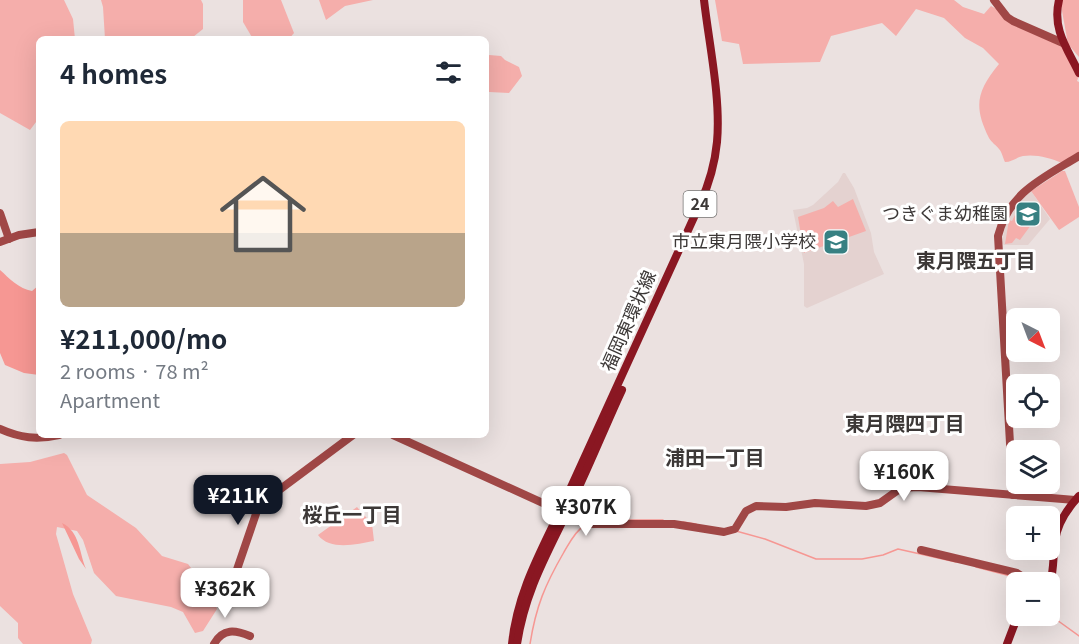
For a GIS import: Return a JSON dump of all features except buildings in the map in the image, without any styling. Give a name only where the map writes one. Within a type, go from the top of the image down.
[{"type":"main road","name":"福岡東環状線","points":[[518,644],[528,596],[700,204],[711,172],[717,142],[718,119],[704,0]]},
{"type":"main road","name":"福岡東環状線","points":[[512,644],[521,594],[564,512],[705,207],[717,175],[723,119],[709,0]]},
{"type":"main road","points":[[1059,0],[1057,22],[1063,43],[1079,73]]},
{"type":"main road","points":[[1053,572],[1055,540],[1059,523],[1077,498]]},
{"type":"main road","points":[[1007,644],[1013,626]]},
{"type":"street","points":[[994,0],[1013,21],[1063,43]]},
{"type":"street","points":[[1013,495],[998,236],[1009,207],[1019,196],[1079,156]]},
{"type":"street","points":[[0,213],[9,239]]},
{"type":"street","points":[[0,242],[36,233]]},
{"type":"street","points":[[0,429],[27,438],[36,438]]},
{"type":"street","points":[[231,586],[259,504],[349,438]]},
{"type":"street","points":[[400,438],[589,524],[674,524],[724,532],[735,529],[746,511],[756,506],[786,507],[815,503],[866,506],[880,503],[902,488],[918,487],[1077,498]]},
{"type":"street","points":[[921,550],[1013,572]]},
{"type":"street","points":[[214,644],[221,634],[227,632],[237,631],[250,636]]},
{"type":"shaded area","points":[[0,0],[64,0],[73,19],[75,36],[36,36],[36,122],[30,130],[0,113]]},
{"type":"shaded area","points":[[101,0],[201,0],[203,29],[194,36],[105,36]]},
{"type":"shaded area","points":[[243,0],[281,0],[294,33],[292,36],[251,36],[243,22]]},
{"type":"shaded area","points":[[319,0],[373,0],[345,6],[326,20]]},
{"type":"shaded area","points":[[715,0],[954,0],[963,7],[984,14],[991,6],[1069,48],[1079,75],[1077,81],[1079,82],[1079,154],[1062,163],[1033,156],[1023,156],[1005,162],[1000,150],[989,138],[979,108],[986,82],[999,64],[983,48],[965,38],[944,18],[916,9],[896,36],[882,23],[831,36],[820,62],[743,64],[739,44],[722,41]]},
{"type":"shaded area","points":[[1060,0],[1079,0],[1079,57],[1068,44]]},
{"type":"shaded area","points":[[489,55],[501,56],[519,67],[522,76],[509,93],[489,92]]},
{"type":"shaded area","points":[[1065,171],[1079,207],[1079,217],[1059,230],[1031,191]]},
{"type":"shaded area","name":"市立東月隈小学校","points":[[843,173],[854,188],[871,233],[874,252],[884,274],[807,308],[804,306],[804,264],[793,210],[813,205],[838,182]]},
{"type":"shaded area","name":"つきぐま幼稚園","points":[[1031,191],[1050,219],[1028,245],[1004,245],[1002,243],[1006,221],[1017,202]]},
{"type":"shaded area","points":[[853,199],[866,231],[804,253],[798,217],[824,208],[833,201],[838,207]]},
{"type":"shaded area","points":[[1015,215],[1020,218],[1022,216],[1031,225],[1020,240],[1016,238],[1012,243],[1005,244],[1009,220],[1012,221]]},
{"type":"shaded area","points":[[0,270],[14,283],[27,290],[32,291],[36,288],[36,375],[24,373],[5,365],[0,353]]},
{"type":"shaded area","points":[[64,453],[87,495],[136,528],[162,556],[188,564],[210,593],[217,609],[203,631],[195,633],[183,612],[171,607],[116,596],[94,573],[83,540],[77,531],[57,527],[56,534],[73,594],[92,640],[91,644],[23,644],[18,638],[18,623],[0,606],[0,464],[30,462]]},
{"type":"shaded area","points":[[357,507],[372,524],[374,541],[337,545],[323,540],[318,535]]},
{"type":"shaded area","points":[[62,523],[76,537],[86,569],[79,559]]},
{"type":"waterway","points":[[617,520],[663,520]]},
{"type":"waterway","points":[[683,522],[696,524]]},
{"type":"waterway","points":[[530,644],[538,607],[546,586],[570,542],[584,526]]},
{"type":"waterway","points":[[736,531],[765,539],[816,559],[862,559],[898,549],[956,562]]},
{"type":"waterway","points":[[976,567],[1006,575]]},
{"type":"waterway","points":[[1060,622],[1079,636]]},
{"type":"place","name":"つきぐま幼稚園","points":[[1028,214]]},
{"type":"place","name":"市立東月隈小学校","points":[[836,242]]},
{"type":"district","name":"東月隈五丁目","points":[[976,261]]},
{"type":"district","name":"東月隈四丁目","points":[[905,424]]},
{"type":"district","name":"浦田一丁目","points":[[715,458]]},
{"type":"district","name":"桜丘一丁目","points":[[352,515]]}]
